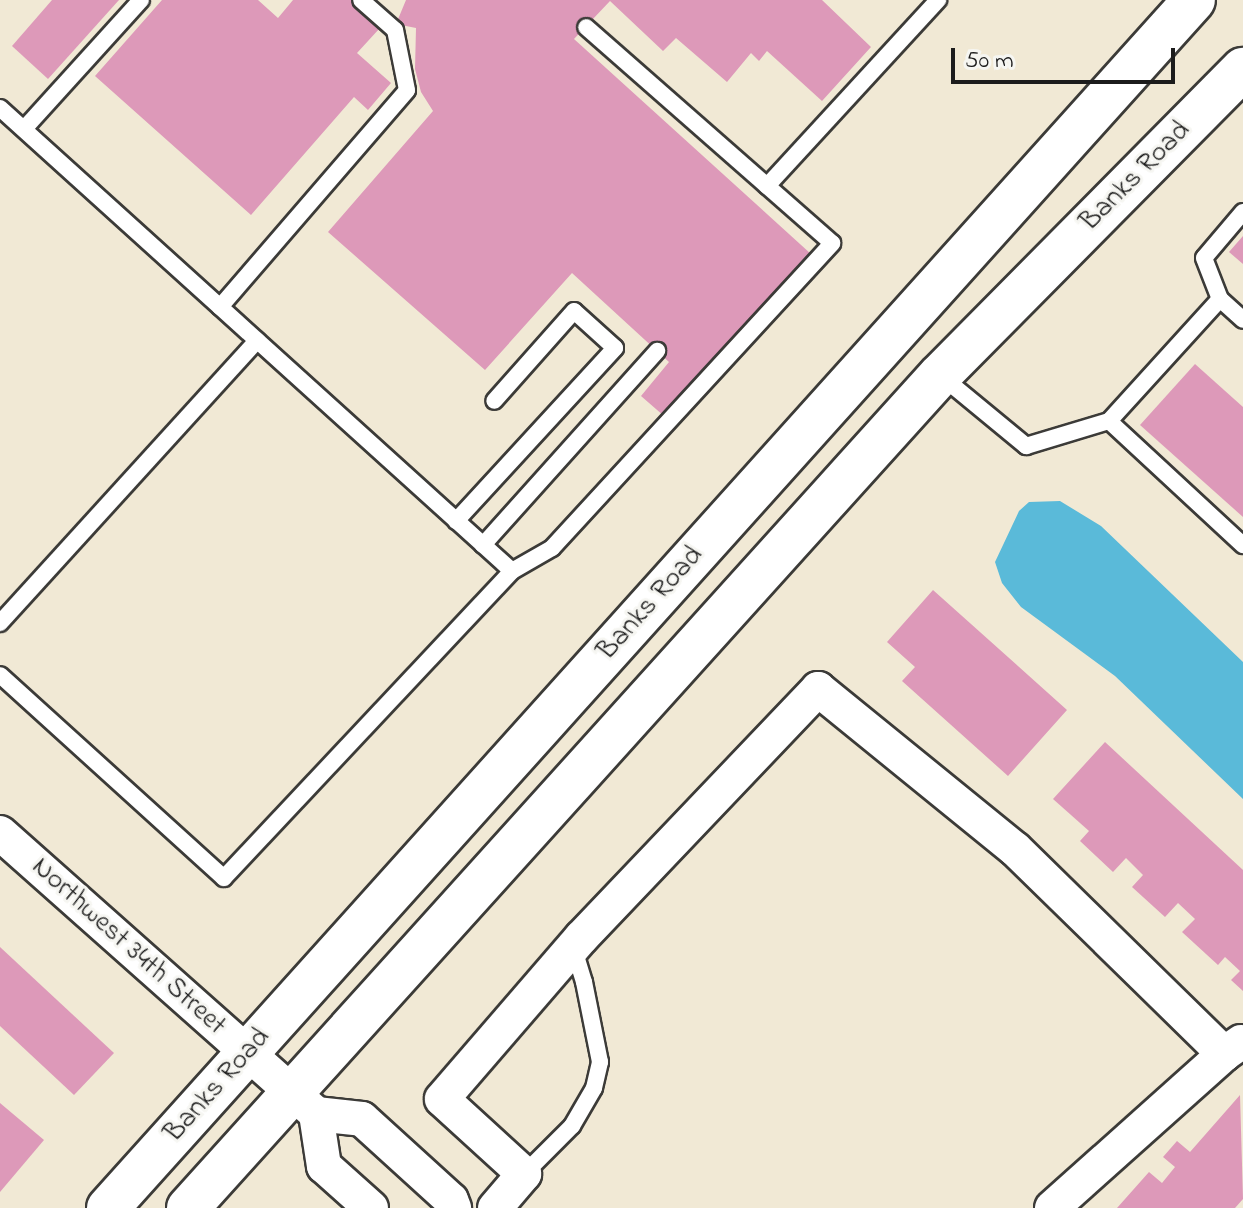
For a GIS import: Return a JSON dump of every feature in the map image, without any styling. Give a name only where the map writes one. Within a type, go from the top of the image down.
[{"type":"street","name":"Banks Road","points":[[108,1208],[1194,0]]},
{"type":"street","name":"Banks Road","points":[[188,1208],[304,1103],[940,375],[1243,69]]},
{"type":"street","points":[[495,1208],[524,1174],[442,1099],[573,947],[818,689],[1015,849],[1233,1048],[1052,1208]]},
{"type":"street","name":"Northwest 34th Street","points":[[0,833],[304,1103]]},
{"type":"street","points":[[304,1103],[324,1166],[371,1208]]},
{"type":"street","points":[[304,1103],[362,1119],[451,1200],[454,1208]]},
{"type":"lane","points":[[24,129],[141,0]]},
{"type":"lane","points":[[220,307],[407,90],[395,30],[361,0]]},
{"type":"lane","points":[[767,186],[938,0]]},
{"type":"lane","points":[[0,675],[224,878],[512,571],[552,548],[832,243],[586,27]]},
{"type":"lane","points":[[0,108],[512,571]]},
{"type":"lane","points":[[1243,212],[1204,258],[1220,299],[1243,320]]},
{"type":"lane","points":[[940,375],[1026,446],[1109,421],[1220,299]]},
{"type":"lane","points":[[456,521],[615,348],[574,311],[494,401]]},
{"type":"lane","points":[[0,623],[257,341]]},
{"type":"lane","points":[[483,545],[657,351]]},
{"type":"lane","points":[[1109,421],[1243,545]]},
{"type":"lane","points":[[524,1174],[572,1126],[594,1088],[600,1062],[584,982],[573,947]]},
{"type":"water","points":[[1060,501],[1101,526],[1243,662],[1243,799],[1115,676],[1021,607],[1002,583],[995,562],[1019,511],[1029,502]]},
{"type":"building","points":[[52,0],[119,0],[48,79],[12,46]]},
{"type":"building","points":[[162,0],[258,0],[278,18],[293,0],[371,0],[390,17],[357,53],[391,83],[368,110],[354,97],[251,215],[95,76]]},
{"type":"building","points":[[406,0],[822,0],[871,47],[822,101],[767,51],[759,61],[751,53],[727,82],[676,38],[663,51],[610,1],[574,39],[811,254],[664,416],[641,396],[669,362],[572,273],[485,370],[328,232],[433,111],[421,92],[415,69],[416,28],[396,24]]},
{"type":"building","points":[[1243,236],[1243,264],[1229,252]]},
{"type":"building","points":[[1195,364],[1243,407],[1243,517],[1140,425]]},
{"type":"building","points":[[933,590],[1067,710],[1008,776],[902,681],[915,667],[887,642]]},
{"type":"building","points":[[1105,742],[1243,870],[1243,991],[1231,980],[1240,971],[1225,957],[1218,965],[1182,932],[1195,919],[1178,903],[1165,917],[1132,887],[1143,875],[1126,858],[1113,872],[1080,841],[1089,831],[1053,799]]},
{"type":"building","points":[[0,947],[114,1053],[74,1095],[0,1026]]},
{"type":"building","points":[[1240,1095],[1243,1199],[1235,1208],[1117,1208],[1149,1172],[1162,1183],[1175,1167],[1163,1157],[1177,1141],[1190,1152]]},
{"type":"building","points":[[0,1103],[44,1140],[0,1192]]}]
